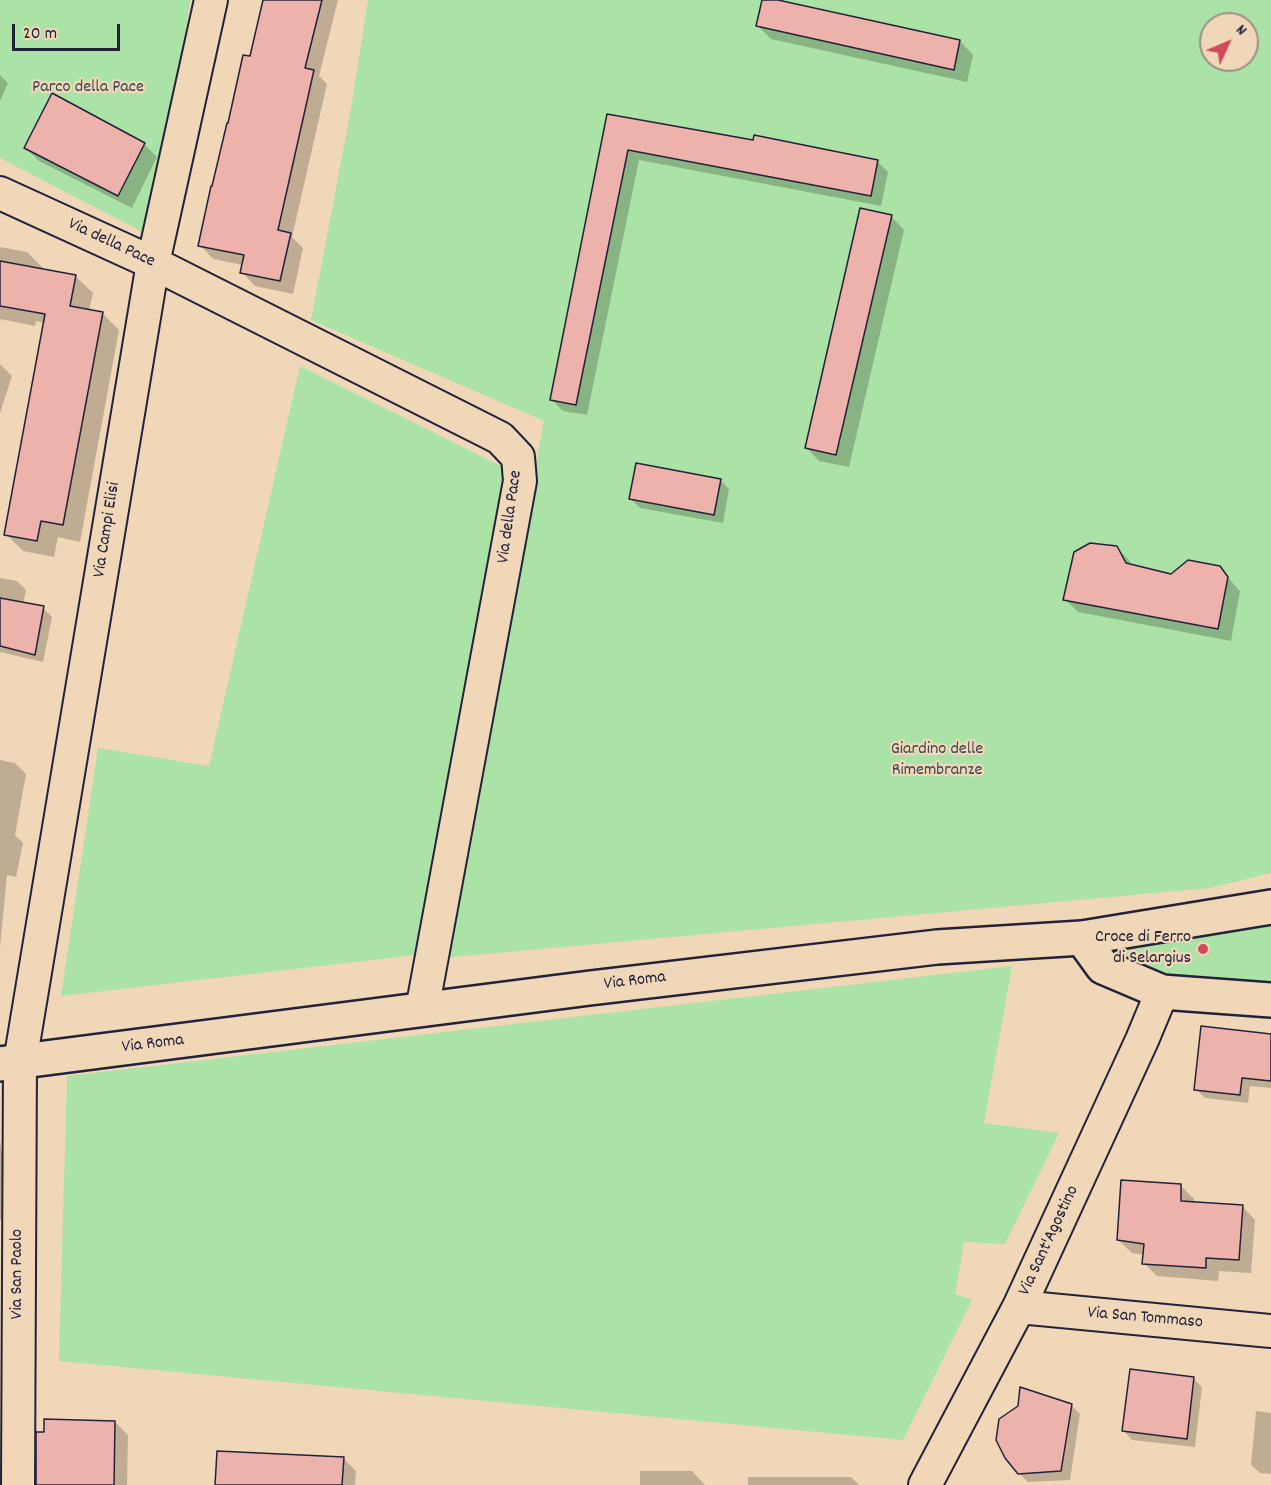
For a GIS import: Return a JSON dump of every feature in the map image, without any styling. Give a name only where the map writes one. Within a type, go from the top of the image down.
[{"type":"main road","name":"Via Roma","points":[[10,1063],[590,988],[937,947],[1082,938],[1271,907]]},
{"type":"main road","points":[[1082,938],[1103,968],[1162,992],[1271,1000]]},
{"type":"street","name":"Via Campi Elisi","points":[[10,1063],[153,263],[211,0]]},
{"type":"street","name":"Via della Pace","points":[[0,193],[153,263],[500,438],[518,457],[520,481],[422,1010]]},
{"type":"street","name":"Via Sant'Agostino","points":[[925,1485],[1019,1307],[1162,992]]},
{"type":"street","name":"Via San Paolo","points":[[10,1063],[18,1485]]},
{"type":"street","name":"Via San Tommaso","points":[[1019,1307],[1271,1331]]},
{"type":"green space","name":"Parco della Pace","points":[[0,0],[190,0],[158,240],[0,158]]},
{"type":"green space","name":"Giardino delle Rimembranze","points":[[368,0],[1271,0],[1271,873],[1210,888],[442,958],[544,421],[311,320],[351,109]]},
{"type":"green space","points":[[300,366],[509,470],[424,954],[61,996],[98,748],[209,766]]},
{"type":"green space","points":[[1271,923],[1271,992],[1127,971],[1118,949]]},
{"type":"green space","points":[[1012,966],[984,1123],[1059,1133],[1005,1244],[964,1242],[955,1294],[972,1300],[903,1440],[59,1361],[67,1076]]},
{"type":"building","points":[[263,0],[322,0],[305,68],[314,70],[278,230],[291,233],[280,281],[240,273],[244,255],[198,246],[243,55],[250,56]]},
{"type":"building","points":[[762,0],[778,0],[960,40],[954,70],[756,26]]},
{"type":"building","points":[[52,93],[145,143],[118,196],[24,148]]},
{"type":"building","points":[[607,114],[753,140],[754,135],[878,160],[871,196],[628,150],[576,405],[550,400]]},
{"type":"building","points":[[860,208],[892,215],[836,455],[805,448]]},
{"type":"building","points":[[0,261],[76,275],[70,306],[103,312],[63,525],[41,521],[37,541],[4,535],[45,314],[0,306]]},
{"type":"building","points":[[636,463],[721,479],[714,515],[629,499]]},
{"type":"building","points":[[1090,543],[1117,546],[1126,563],[1171,574],[1188,560],[1220,566],[1228,577],[1218,629],[1063,600],[1074,552]]},
{"type":"building","points":[[0,598],[44,606],[35,655],[0,646]]},
{"type":"building","points":[[1201,1026],[1271,1034],[1271,1081],[1242,1078],[1240,1095],[1194,1090]]},
{"type":"building","points":[[1121,1180],[1181,1184],[1181,1201],[1243,1205],[1239,1260],[1206,1258],[1206,1268],[1142,1264],[1144,1244],[1117,1240]]},
{"type":"building","points":[[1130,1369],[1194,1377],[1187,1439],[1122,1431]]},
{"type":"building","points":[[1020,1387],[1072,1404],[1061,1471],[1018,1474],[1005,1458],[996,1440],[999,1419],[1018,1406]]},
{"type":"building","points":[[44,1419],[115,1421],[114,1485],[36,1485],[36,1432],[44,1432]]},
{"type":"building","points":[[217,1451],[344,1457],[342,1485],[215,1485]]},
{"type":"place","name":"Croce di Ferro di Selargius","points":[[1203,949]]}]
